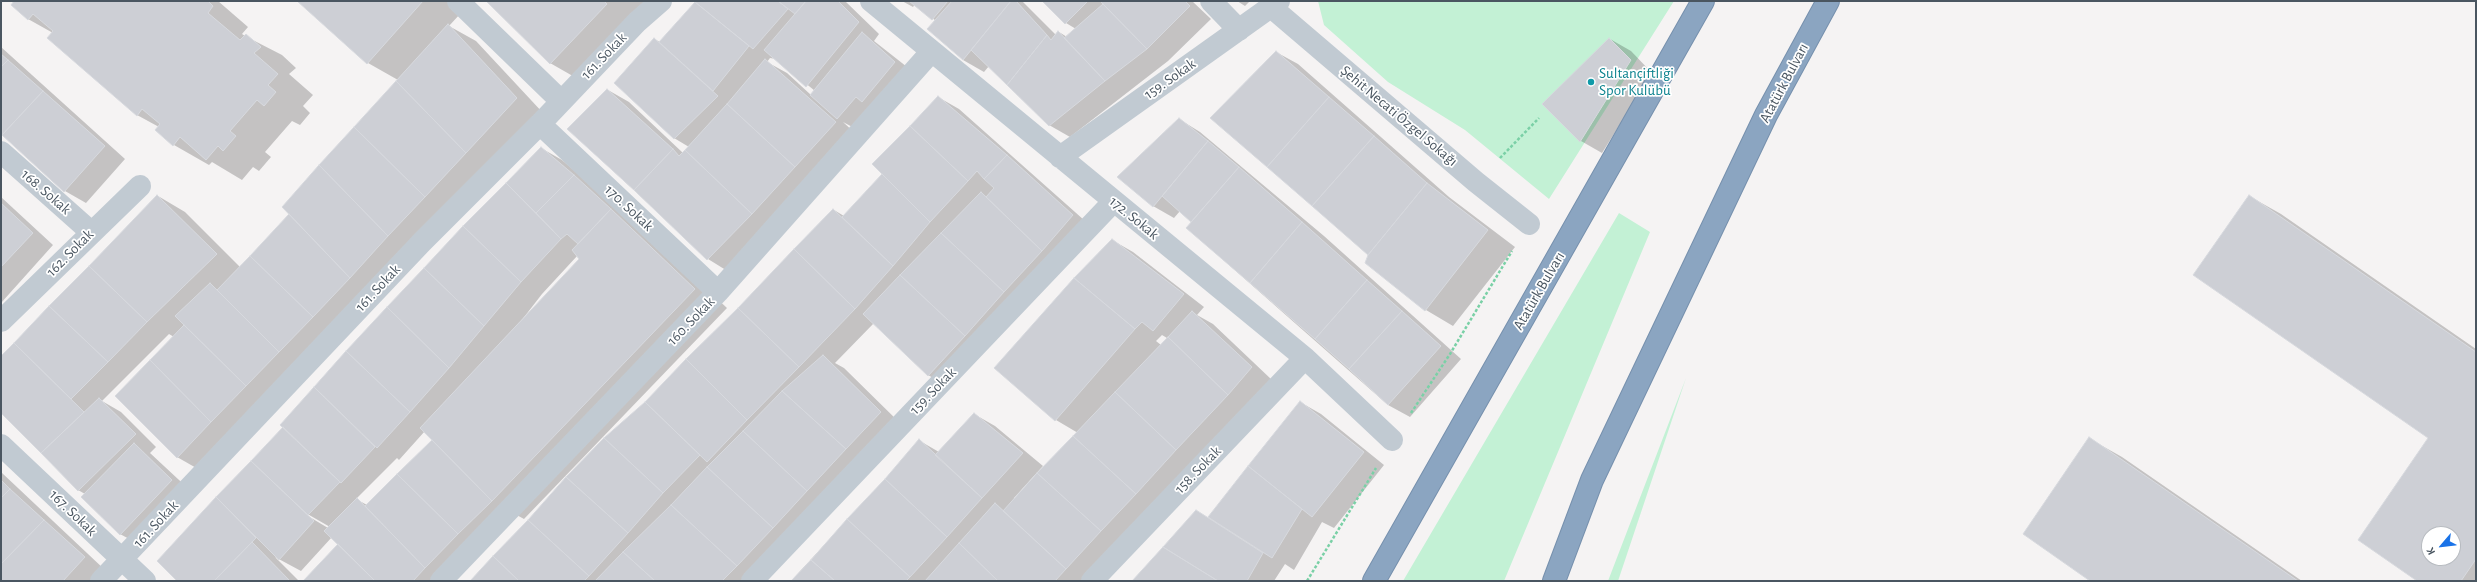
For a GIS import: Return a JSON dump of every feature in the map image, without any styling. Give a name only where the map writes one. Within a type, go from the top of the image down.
[{"type":"highway","name":"Atatürk Bulvarı","points":[[1374,581],[1704,1]]},
{"type":"highway","name":"Atatürk Bulvarı","points":[[1554,581],[1595,472],[1766,115],[1828,1]]},
{"type":"street","points":[[458,1],[561,101]]},
{"type":"street","name":"161. Sokak","points":[[101,581],[422,242],[540,124],[637,22],[661,1]]},
{"type":"street","name":"172. Sokak","points":[[871,1],[930,52],[1305,358],[1392,440]]},
{"type":"street","points":[[1211,1],[1239,30]]},
{"type":"street","name":"159. Sokak","points":[[1060,157],[1275,4]]},
{"type":"street","name":"Şehit Necati Özgel Sokağı","points":[[1275,4],[1476,182],[1529,224]]},
{"type":"street","name":"160. Sokak","points":[[441,581],[718,292],[930,52]]},
{"type":"street","name":"170. Sokak","points":[[540,124],[718,292]]},
{"type":"street","name":"168. Sokak","points":[[1,152],[91,232]]},
{"type":"street","name":"162. Sokak","points":[[1,321],[140,186]]},
{"type":"street","name":"159. Sokak","points":[[752,581],[1113,202]]},
{"type":"street","name":"158. Sokak","points":[[1092,581],[1305,358]]},
{"type":"street","name":"167. Sokak","points":[[1,445],[145,581]]},
{"type":"path","points":[[1476,182],[1539,118]]},
{"type":"path","points":[[1307,581],[1392,440],[1450,354],[1529,224]]},
{"type":"green space","points":[[1318,1],[1674,1],[1549,199],[1465,130],[1388,82],[1324,25]]},
{"type":"green space","points":[[1619,213],[1650,232],[1504,581],[1403,581]]},
{"type":"green space","points":[[1686,378],[1618,581],[1608,581]]},
{"type":"building","points":[[14,1],[208,1],[213,6],[208,13],[240,40],[246,34],[261,47],[254,53],[278,74],[268,85],[276,92],[264,106],[257,100],[230,131],[236,136],[223,151],[218,146],[206,160],[180,137],[173,146],[155,130],[160,124],[142,109],[137,116],[47,38],[53,31],[33,14],[28,20],[11,5]]},
{"type":"building","points":[[297,1],[423,1],[367,64]]},
{"type":"building","points":[[486,1],[604,1],[607,4],[550,64]]},
{"type":"building","points":[[778,1],[788,9],[753,49],[695,2]]},
{"type":"building","points":[[778,1],[806,1],[795,14]]},
{"type":"building","points":[[806,1],[838,1],[859,22],[806,87],[764,50]]},
{"type":"building","points":[[909,1],[948,1],[932,20]]},
{"type":"building","points":[[952,1],[1011,1],[963,60],[927,29]]},
{"type":"building","points":[[1011,1],[1016,1],[1047,35],[1007,85],[971,50]]},
{"type":"building","points":[[1042,1],[1088,1],[1065,24]]},
{"type":"building","points":[[1100,1],[1185,1],[1190,6],[1147,49]]},
{"type":"building","points":[[695,2],[749,46],[713,91],[659,42]]},
{"type":"building","points":[[1103,4],[1147,49],[1105,81],[1064,38]]},
{"type":"building","points":[[448,24],[517,98],[466,153],[396,81]]},
{"type":"building","points":[[1058,31],[1105,81],[1049,126],[1007,85],[1047,35],[1051,40]]},
{"type":"building","points":[[862,32],[895,62],[862,102],[856,97],[837,119],[810,95]]},
{"type":"building","points":[[654,38],[718,96],[674,139],[614,83]]},
{"type":"building","name":"Sultançiftliği Spor Kulübü","points":[[1609,38],[1631,60],[1580,142],[1542,104]]},
{"type":"building","points":[[1276,51],[1329,97],[1267,167],[1210,118]]},
{"type":"building","points":[[1,54],[8,60],[1,67]]},
{"type":"building","points":[[765,59],[836,122],[795,167],[727,104]]},
{"type":"building","points":[[8,60],[43,91],[2,135],[1,67]]},
{"type":"building","points":[[396,81],[466,153],[425,197],[354,127]]},
{"type":"building","points":[[607,89],[673,149],[634,190],[567,129]]},
{"type":"building","points":[[43,91],[105,146],[64,192],[2,135]]},
{"type":"building","points":[[938,96],[1007,155],[984,179],[977,171],[968,181],[910,126]]},
{"type":"building","points":[[1329,97],[1374,136],[1312,206],[1267,167]]},
{"type":"building","points":[[727,104],[795,167],[752,214],[685,150]]},
{"type":"building","points":[[1179,118],[1208,141],[1153,207],[1117,177]]},
{"type":"building","points":[[910,126],[968,181],[930,222],[872,164]]},
{"type":"building","points":[[354,127],[425,197],[388,236],[319,165]]},
{"type":"building","points":[[1374,136],[1427,183],[1368,255],[1312,206]]},
{"type":"building","points":[[1208,141],[1239,167],[1191,222],[1162,196]]},
{"type":"building","points":[[541,147],[574,175],[536,213],[506,183]]},
{"type":"building","points":[[673,149],[679,156],[685,150],[752,214],[707,260],[634,190]]},
{"type":"building","points":[[1007,155],[1073,215],[1042,251],[986,197],[994,188],[984,179]]},
{"type":"building","points":[[319,165],[388,236],[350,278],[282,207]]},
{"type":"building","points":[[1239,167],[1302,222],[1250,283],[1186,228]]},
{"type":"building","points":[[882,174],[930,222],[893,266],[842,217]]},
{"type":"building","points":[[574,175],[611,209],[578,244],[567,234],[561,239],[536,213]]},
{"type":"building","points":[[506,183],[561,239],[521,282],[463,226]]},
{"type":"building","points":[[1427,183],[1488,230],[1425,311],[1365,263],[1368,255]]},
{"type":"building","points":[[981,192],[1042,251],[1004,292],[941,233]]},
{"type":"building","points":[[157,195],[217,254],[147,322],[89,266]]},
{"type":"building","points":[[2249,195],[2476,352],[2476,559],[2461,581],[2417,581],[2358,540],[2428,438],[2193,275]]},
{"type":"building","points":[[1,203],[33,233],[1,267]]},
{"type":"building","points":[[611,209],[695,289],[492,501],[420,428],[579,259],[572,250]]},
{"type":"building","points":[[833,209],[893,266],[855,309],[794,249]]},
{"type":"building","points":[[289,214],[350,278],[313,317],[250,256]]},
{"type":"building","points":[[1302,222],[1367,280],[1315,339],[1250,283]]},
{"type":"building","points":[[463,226],[521,282],[484,326],[424,268]]},
{"type":"building","points":[[941,233],[1004,292],[965,336],[900,275]]},
{"type":"building","points":[[1112,239],[1184,294],[1153,331],[1142,322],[1135,329],[1074,278]]},
{"type":"building","points":[[794,249],[855,309],[799,367],[738,308]]},
{"type":"building","points":[[250,256],[313,317],[279,352],[217,290]]},
{"type":"building","points":[[89,266],[147,322],[108,362],[49,306]]},
{"type":"building","points":[[424,268],[484,326],[449,368],[387,307]]},
{"type":"building","points":[[900,275],[965,336],[928,376],[863,314]]},
{"type":"building","points":[[1074,278],[1135,329],[1055,421],[994,368]]},
{"type":"building","points":[[1367,280],[1402,311],[1349,369],[1315,339]]},
{"type":"building","points":[[210,283],[279,352],[246,386],[175,316]]},
{"type":"building","points":[[49,306],[108,362],[71,399],[14,343]]},
{"type":"building","points":[[387,307],[449,368],[410,412],[346,351]]},
{"type":"building","points":[[738,308],[799,367],[747,420],[686,359]]},
{"type":"building","points":[[1192,311],[1252,367],[1228,395],[1168,337]]},
{"type":"building","points":[[1402,311],[1441,346],[1388,405],[1349,369]]},
{"type":"building","points":[[184,325],[246,386],[211,422],[150,360]]},
{"type":"building","points":[[1168,337],[1228,395],[1176,450],[1115,392]]},
{"type":"building","points":[[14,343],[84,412],[41,453],[1,413],[1,356]]},
{"type":"building","points":[[346,351],[410,412],[377,448],[314,387]]},
{"type":"building","points":[[823,355],[881,412],[846,449],[782,391]]},
{"type":"building","points":[[686,359],[747,420],[707,462],[645,402]]},
{"type":"building","points":[[150,360],[211,422],[177,458],[115,396]]},
{"type":"building","points":[[314,387],[375,447],[341,483],[280,425]]},
{"type":"building","points":[[782,391],[846,449],[807,491],[743,431]]},
{"type":"building","points":[[1115,392],[1176,450],[1136,494],[1073,436]]},
{"type":"building","points":[[99,398],[136,434],[78,491],[41,453]]},
{"type":"building","points":[[1300,401],[1364,452],[1312,517],[1248,466]]},
{"type":"building","points":[[645,402],[700,455],[663,493],[604,438]]},
{"type":"building","points":[[974,413],[1023,453],[982,498],[935,455]]},
{"type":"building","points":[[283,427],[340,482],[308,515],[251,461]]},
{"type":"building","points":[[743,431],[807,491],[773,528],[707,467]]},
{"type":"building","points":[[1073,436],[1136,494],[1101,531],[1037,473]]},
{"type":"building","points":[[2089,437],[2298,581],[2090,581],[2023,534]]},
{"type":"building","points":[[604,438],[663,493],[628,533],[566,477]]},
{"type":"building","points":[[919,439],[982,498],[947,537],[885,479]]},
{"type":"building","points":[[432,440],[492,501],[458,534],[397,474]]},
{"type":"building","points":[[134,443],[172,480],[120,535],[81,497]]},
{"type":"building","points":[[251,461],[314,521],[279,560],[216,497]]},
{"type":"building","points":[[1248,466],[1302,509],[1272,558],[1208,517]]},
{"type":"building","points":[[707,467],[773,528],[737,566],[671,505]]},
{"type":"building","points":[[1037,473],[1101,531],[1066,569],[1003,511]]},
{"type":"building","points":[[397,474],[458,534],[425,568],[365,506]]},
{"type":"building","points":[[566,477],[628,533],[589,576],[528,520]]},
{"type":"building","points":[[885,479],[947,537],[910,577],[847,519]]},
{"type":"building","points":[[1,480],[10,489],[1,498]]},
{"type":"building","points":[[10,489],[44,520],[1,564],[1,498]]},
{"type":"building","points":[[216,497],[256,538],[214,581],[177,581],[157,561]]},
{"type":"building","points":[[357,498],[425,568],[413,581],[375,581],[324,531]]},
{"type":"building","points":[[995,503],[1066,569],[1055,581],[998,581],[959,543]]},
{"type":"building","points":[[671,505],[737,566],[722,581],[655,581],[623,552]]},
{"type":"building","points":[[1196,510],[1263,553],[1247,581],[1218,581],[1163,547]]},
{"type":"building","points":[[847,519],[910,577],[906,581],[835,581],[811,560]]},
{"type":"building","points":[[44,520],[85,557],[63,581],[1,581],[1,564]]},
{"type":"building","points":[[528,520],[589,576],[584,581],[519,581],[493,556]]},
{"type":"building","points":[[252,542],[290,581],[214,581]]},
{"type":"building","points":[[959,543],[998,581],[925,581]]},
{"type":"building","points":[[338,544],[375,581],[303,581]]},
{"type":"building","points":[[1163,547],[1218,581],[1132,581]]},
{"type":"building","points":[[623,552],[655,581],[595,581]]},
{"type":"building","points":[[493,556],[519,581],[470,581]]},
{"type":"building","points":[[811,560],[835,581],[791,581]]},
{"type":"place","name":"Sultançiftliği Spor Kulübü","points":[[1591,82]]}]
